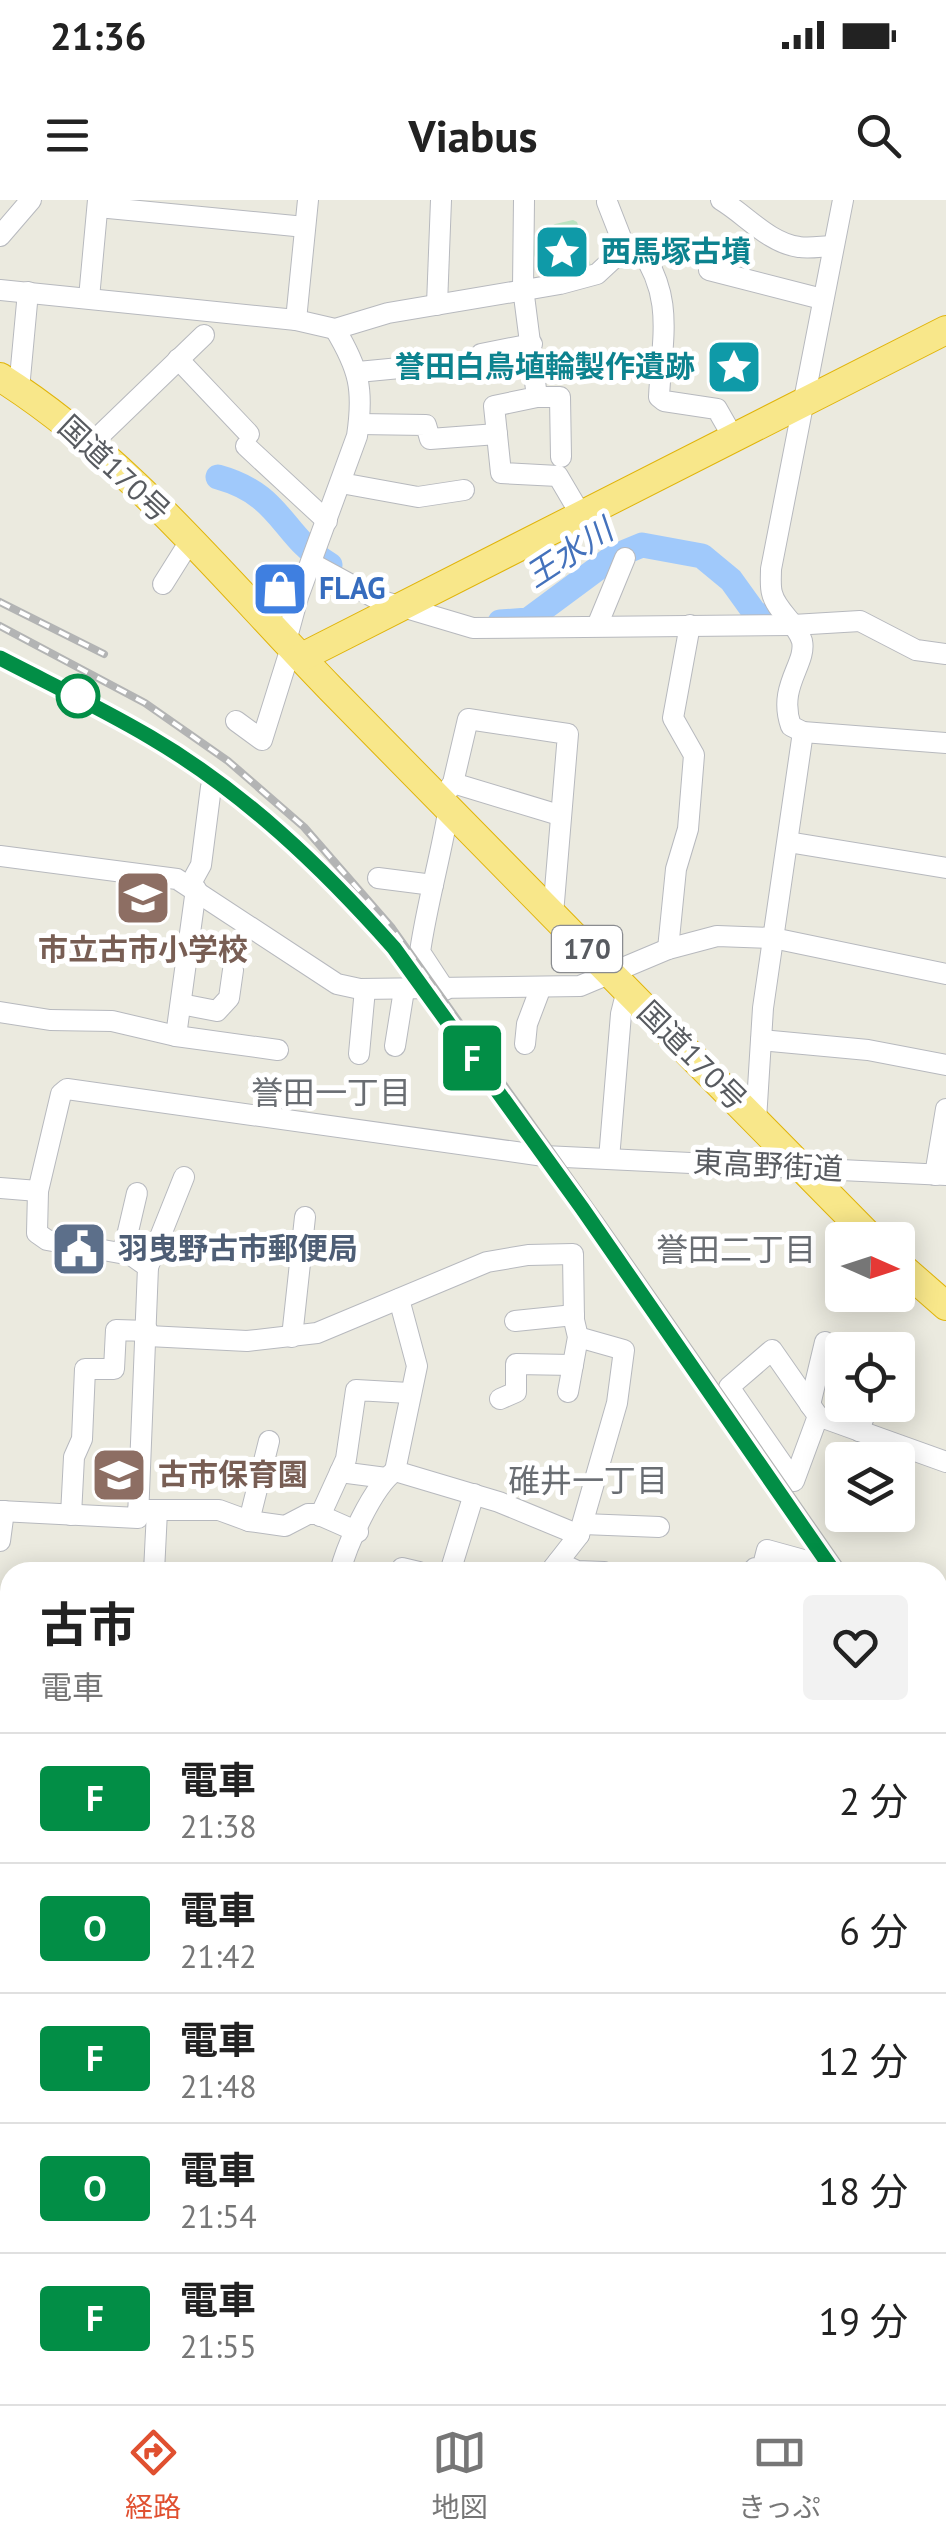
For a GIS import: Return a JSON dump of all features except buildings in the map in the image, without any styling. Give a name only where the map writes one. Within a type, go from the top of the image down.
[{"type":"highway","points":[[295,650],[399,606],[946,330]]},
{"type":"highway","name":"国道170号","points":[[10,383],[92,443],[295,650],[448,796],[553,914],[855,1222]]},
{"type":"highway","points":[[915,1279],[946,1306]]},
{"type":"street","points":[[0,236],[31,200]]},
{"type":"street","points":[[296,320],[308,200]]},
{"type":"street","points":[[437,305],[441,200]]},
{"type":"street","points":[[524,200],[523,288],[537,397]]},
{"type":"street","points":[[721,200],[744,213],[757,228],[797,247],[833,246]]},
{"type":"street","points":[[843,200],[771,569],[772,596],[801,638],[802,648],[786,694],[786,711],[791,726],[802,732],[946,743]]},
{"type":"street","points":[[607,202],[625,248]]},
{"type":"street","points":[[90,298],[98,204],[305,227]]},
{"type":"street","points":[[0,290],[296,320],[334,329],[388,313],[560,284],[597,274],[631,244],[638,246],[655,268],[664,298],[659,397],[664,402],[717,409],[733,437]]},
{"type":"street","points":[[709,270],[822,299]]},
{"type":"street","points":[[10,383],[28,292]]},
{"type":"street","points":[[236,721],[262,740],[288,657],[295,650],[298,597],[342,483],[359,424],[358,372],[334,329]]},
{"type":"street","points":[[92,443],[204,335]]},
{"type":"street","points":[[481,354],[532,344]]},
{"type":"street","points":[[178,360],[248,440],[327,520]]},
{"type":"street","points":[[358,372],[452,364]]},
{"type":"street","points":[[561,458],[560,397],[537,397],[494,406],[502,473],[558,476],[580,515]]},
{"type":"street","points":[[359,424],[426,425],[430,439],[497,434]]},
{"type":"street","points":[[342,483],[418,503],[464,490]]},
{"type":"street","points":[[164,584],[190,541]]},
{"type":"street","points":[[313,557],[368,594],[473,628],[860,621],[916,650],[946,654]]},
{"type":"street","points":[[597,626],[624,558]]},
{"type":"street","points":[[668,949],[676,868],[688,829],[694,755],[672,718],[690,625]]},
{"type":"street","points":[[445,990],[420,952],[438,872],[448,796],[468,718],[568,734],[553,914]]},
{"type":"street","points":[[756,1120],[760,1040],[802,732]]},
{"type":"street","points":[[176,1036],[193,887],[201,865],[211,787]]},
{"type":"street","points":[[448,796],[559,815]]},
{"type":"street","points":[[788,842],[946,868]]},
{"type":"street","points":[[0,856],[177,879],[337,984],[366,990],[619,982],[668,949],[717,936],[773,938],[946,974]]},
{"type":"street","points":[[378,878],[433,885]]},
{"type":"street","points":[[181,1004],[216,1011],[229,998],[234,970]]},
{"type":"street","points":[[599,1158],[621,1014],[619,982]]},
{"type":"street","points":[[525,1044],[527,1024],[541,987]]},
{"type":"street","points":[[359,1054],[366,990]]},
{"type":"street","points":[[395,1046],[404,990]]},
{"type":"street","points":[[0,1012],[50,1020],[112,1021],[176,1036],[278,1050]]},
{"type":"street","points":[[760,1040],[868,1050],[946,1065]]},
{"type":"street","name":"東高野街道","points":[[38,1192],[61,1094],[67,1090],[544,1156],[940,1175]]},
{"type":"street","points":[[940,1175],[946,1109]]},
{"type":"street","points":[[153,1562],[148,1510],[148,1267],[184,1177]]},
{"type":"street","points":[[0,1188],[38,1192],[37,1232],[47,1240],[132,1255],[148,1267]]},
{"type":"street","points":[[122,1253],[136,1193]]},
{"type":"street","points":[[292,1337],[305,1217]]},
{"type":"street","points":[[234,1246],[301,1252]]},
{"type":"street","points":[[71,1515],[74,1457],[82,1439],[85,1369],[114,1369],[116,1330],[247,1342],[292,1337],[317,1332],[487,1262],[528,1255],[573,1254],[578,1337],[568,1392]]},
{"type":"street","points":[[344,1562],[390,1474],[416,1366],[400,1299]]},
{"type":"street","points":[[515,1321],[574,1315]]},
{"type":"street","points":[[558,1562],[581,1530],[617,1404],[624,1350],[578,1337]]},
{"type":"street","points":[[825,1342],[814,1410],[794,1481],[729,1387],[772,1350],[814,1410],[859,1431],[946,1462]]},
{"type":"street","points":[[500,1399],[516,1392],[516,1364],[573,1365]]},
{"type":"street","points":[[320,1516],[340,1472],[353,1424],[356,1390],[409,1393]]},
{"type":"street","points":[[859,1431],[862,1422]]},
{"type":"street","points":[[250,1521],[270,1441]]},
{"type":"street","points":[[340,1472],[390,1474],[474,1494],[581,1530],[659,1527]]},
{"type":"street","points":[[453,1562],[474,1494]]},
{"type":"street","points":[[0,1541],[2,1511],[138,1518],[148,1510],[219,1510],[250,1521],[285,1526],[308,1514],[358,1532]]},
{"type":"street","points":[[764,1562],[767,1550],[807,1561]]},
{"type":"green space","points":[[577,222],[592,269],[543,281],[529,240],[555,224]]},
{"type":"waterway","name":"王水川","points":[[218,477],[256,494],[301,542],[330,565]]},
{"type":"waterway","name":"王水川","points":[[500,622],[528,620],[613,557],[642,545],[702,556],[731,580],[754,612],[768,622]]},
{"type":"railway","points":[[0,602],[104,654]]},
{"type":"railway","points":[[0,626],[145,703],[228,761],[304,827],[392,928],[837,1562]]},
{"type":"railway","points":[[0,658],[184,760],[286,836],[340,890]]},
{"type":"train","name":"F","points":[[0,658],[153,738],[213,779],[290,838],[376,927],[582,1208],[827,1562]]},
{"type":"place","name":"西馬塚古墳","points":[[562,252]]},
{"type":"place","name":"誉田白鳥埴輪製作遺跡","points":[[734,367]]},
{"type":"place","name":"FLAG","points":[[280,589]]},
{"type":"place","name":"市立古市小学校","points":[[143,898]]},
{"type":"place","name":"羽曳野古市郵便局","points":[[79,1249]]},
{"type":"place","name":"古市保育園","points":[[119,1475]]},
{"type":"district","name":"誉田一丁目","points":[[331,1093]]},
{"type":"district","name":"誉田二丁目","points":[[736,1250]]},
{"type":"district","name":"碓井一丁目","points":[[588,1481]]}]
